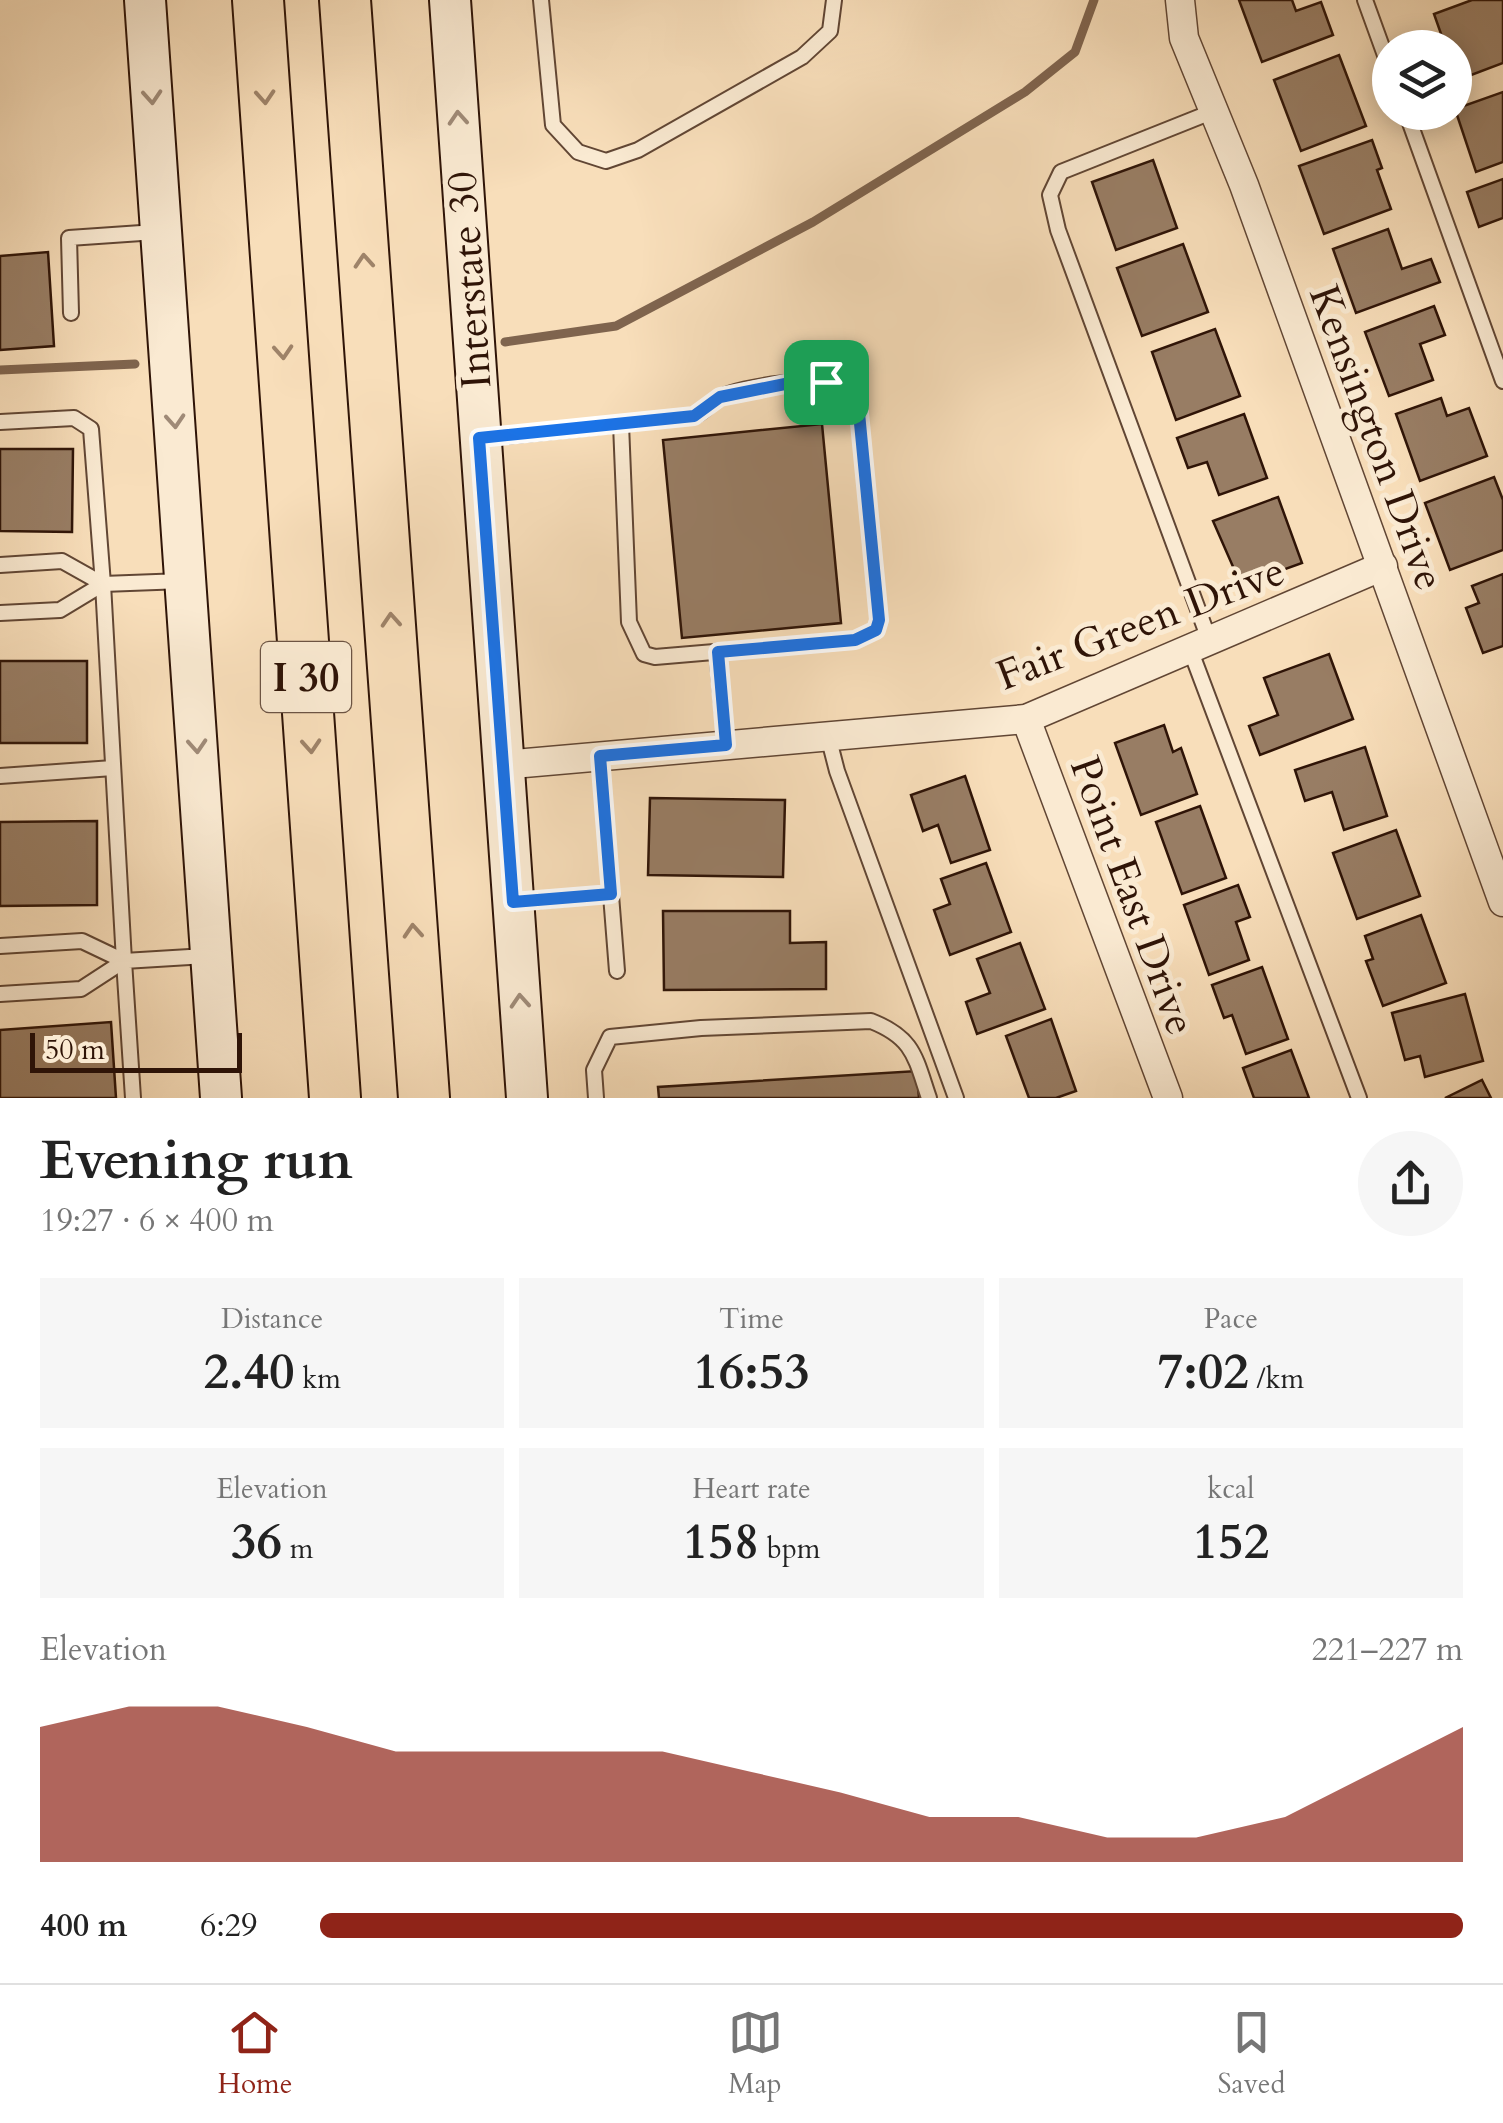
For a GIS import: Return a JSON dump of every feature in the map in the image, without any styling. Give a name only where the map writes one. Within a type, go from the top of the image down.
[{"type":"highway","name":"I 30","points":[[258,0],[335,1098]]},
{"type":"highway","name":"I 30","points":[[345,0],[424,1098]]},
{"type":"main road","points":[[145,0],[221,1098]]},
{"type":"main road","name":"Interstate 30","points":[[450,0],[527,1098]]},
{"type":"street","name":"Kensington Drive","points":[[1180,0],[1184,38],[1244,185],[1503,902]]},
{"type":"street","name":"Fair Green Drive","points":[[502,764],[1026,719],[1382,566]]},
{"type":"street","name":"Point East Drive","points":[[1026,719],[1168,1098]]},
{"type":"lane","points":[[541,0],[553,125],[578,152],[606,161],[638,150],[802,57],[830,30],[834,0]]},
{"type":"lane","points":[[1365,0],[1376,30]]},
{"type":"lane","points":[[1214,111],[1060,172],[1050,195],[1058,230],[1200,646],[1359,1098]]},
{"type":"lane","points":[[1413,130],[1503,380]]},
{"type":"lane","points":[[72,313],[69,238],[161,232]]},
{"type":"lane","points":[[479,438],[694,416],[720,397],[795,382],[826,382],[844,388],[854,397],[859,413],[879,620],[876,630],[855,640],[654,657],[644,654],[630,622],[621,424]]},
{"type":"lane","points":[[0,422],[74,418],[91,429],[132,1098]]},
{"type":"lane","points":[[0,565],[62,561],[103,584]]},
{"type":"lane","points":[[0,613],[60,610],[103,584],[186,581]]},
{"type":"lane","points":[[718,652],[726,745]]},
{"type":"lane","points":[[828,736],[843,788],[956,1098]]},
{"type":"lane","points":[[600,756],[617,971]]},
{"type":"lane","points":[[0,776],[114,768]]},
{"type":"lane","points":[[513,902],[611,894]]},
{"type":"lane","points":[[0,946],[82,941],[124,961],[211,956]]},
{"type":"lane","points":[[0,994],[81,989],[124,961]]},
{"type":"lane","points":[[596,1098],[594,1070],[610,1037],[701,1028],[870,1021],[893,1030],[912,1046],[929,1098]]},
{"type":"building","points":[[1239,0],[1292,0],[1296,11],[1321,2],[1333,35],[1262,62]]},
{"type":"building","points":[[1472,0],[1503,0],[1503,63],[1472,75],[1472,30],[1440,30],[1434,14]]},
{"type":"building","points":[[1339,55],[1366,126],[1301,151],[1274,80]]},
{"type":"building","points":[[1503,92],[1503,162],[1476,172],[1462,130],[1472,130],[1472,103]]},
{"type":"building","points":[[1372,140],[1382,168],[1377,170],[1391,209],[1324,234],[1299,166]]},
{"type":"building","points":[[1153,160],[1177,228],[1116,250],[1092,182]]},
{"type":"building","points":[[1503,179],[1503,218],[1479,227],[1467,192]]},
{"type":"building","points":[[1388,229],[1402,269],[1431,259],[1440,282],[1356,313],[1333,249]]},
{"type":"building","points":[[1183,244],[1208,312],[1142,336],[1117,268]]},
{"type":"building","points":[[48,252],[54,346],[0,350],[0,256]]},
{"type":"building","points":[[1434,306],[1445,335],[1420,344],[1433,380],[1389,396],[1365,332]]},
{"type":"building","points":[[1215,329],[1240,396],[1176,420],[1152,352]]},
{"type":"building","points":[[1441,398],[1447,416],[1469,408],[1487,456],[1420,481],[1396,414]]},
{"type":"building","points":[[1244,414],[1267,478],[1219,495],[1207,462],[1188,468],[1177,438]]},
{"type":"building","points":[[822,424],[841,623],[682,638],[663,440]]},
{"type":"building","points":[[0,449],[73,449],[72,532],[0,531]]},
{"type":"building","points":[[1494,477],[1503,500],[1503,550],[1450,570],[1425,503]]},
{"type":"building","points":[[1278,497],[1302,563],[1241,585],[1213,521]]},
{"type":"building","points":[[1503,574],[1503,646],[1483,653],[1466,608],[1479,603],[1472,586]]},
{"type":"building","points":[[1329,654],[1353,719],[1260,755],[1249,726],[1278,715],[1264,678]]},
{"type":"building","points":[[0,661],[87,661],[87,743],[0,743]]},
{"type":"building","points":[[1164,725],[1173,752],[1181,748],[1197,794],[1141,815],[1115,743]]},
{"type":"building","points":[[1365,747],[1387,816],[1344,830],[1332,792],[1305,801],[1295,770]]},
{"type":"building","points":[[965,776],[990,850],[951,863],[938,825],[923,831],[911,795]]},
{"type":"building","points":[[650,798],[785,800],[783,877],[648,875]]},
{"type":"building","points":[[1200,806],[1226,878],[1182,894],[1156,822]]},
{"type":"building","points":[[97,821],[97,905],[0,906],[0,822]]},
{"type":"building","points":[[1396,830],[1420,896],[1357,919],[1333,853]]},
{"type":"building","points":[[986,863],[1011,932],[950,955],[934,910],[950,904],[941,879]]},
{"type":"building","points":[[1238,885],[1250,917],[1236,922],[1249,960],[1209,975],[1184,905]]},
{"type":"building","points":[[663,911],[790,911],[790,943],[826,942],[826,989],[664,990]]},
{"type":"building","points":[[1421,915],[1446,983],[1383,1006],[1366,961],[1373,959],[1365,936]]},
{"type":"building","points":[[1020,943],[1045,1009],[977,1034],[966,1002],[990,993],[977,959]]},
{"type":"building","points":[[1262,967],[1288,1039],[1246,1054],[1232,1015],[1224,1018],[1212,985]]},
{"type":"building","points":[[1465,994],[1483,1061],[1425,1077],[1420,1056],[1405,1060],[1392,1013]]},
{"type":"building","points":[[1051,1019],[1076,1091],[1056,1098],[1029,1098],[1006,1036]]},
{"type":"building","points":[[111,1022],[116,1098],[0,1098],[0,1030]]},
{"type":"building","points":[[1291,1050],[1309,1098],[1254,1098],[1243,1068]]},
{"type":"building","points":[[917,1071],[919,1098],[659,1098],[658,1087]]},
{"type":"building","points":[[1482,1080],[1491,1098],[1445,1098]]},
{"type":"waterway","points":[[505,342],[616,326],[813,222],[1025,92],[1075,52],[1094,0]]},
{"type":"waterway","points":[[0,370],[135,364]]},
{"type":"route","points":[[795,382],[826,382],[844,388],[854,397],[859,413],[879,620],[876,630],[855,640],[718,652],[726,745],[600,756],[611,894],[513,902],[479,438],[694,416],[720,397],[795,382]]}]
